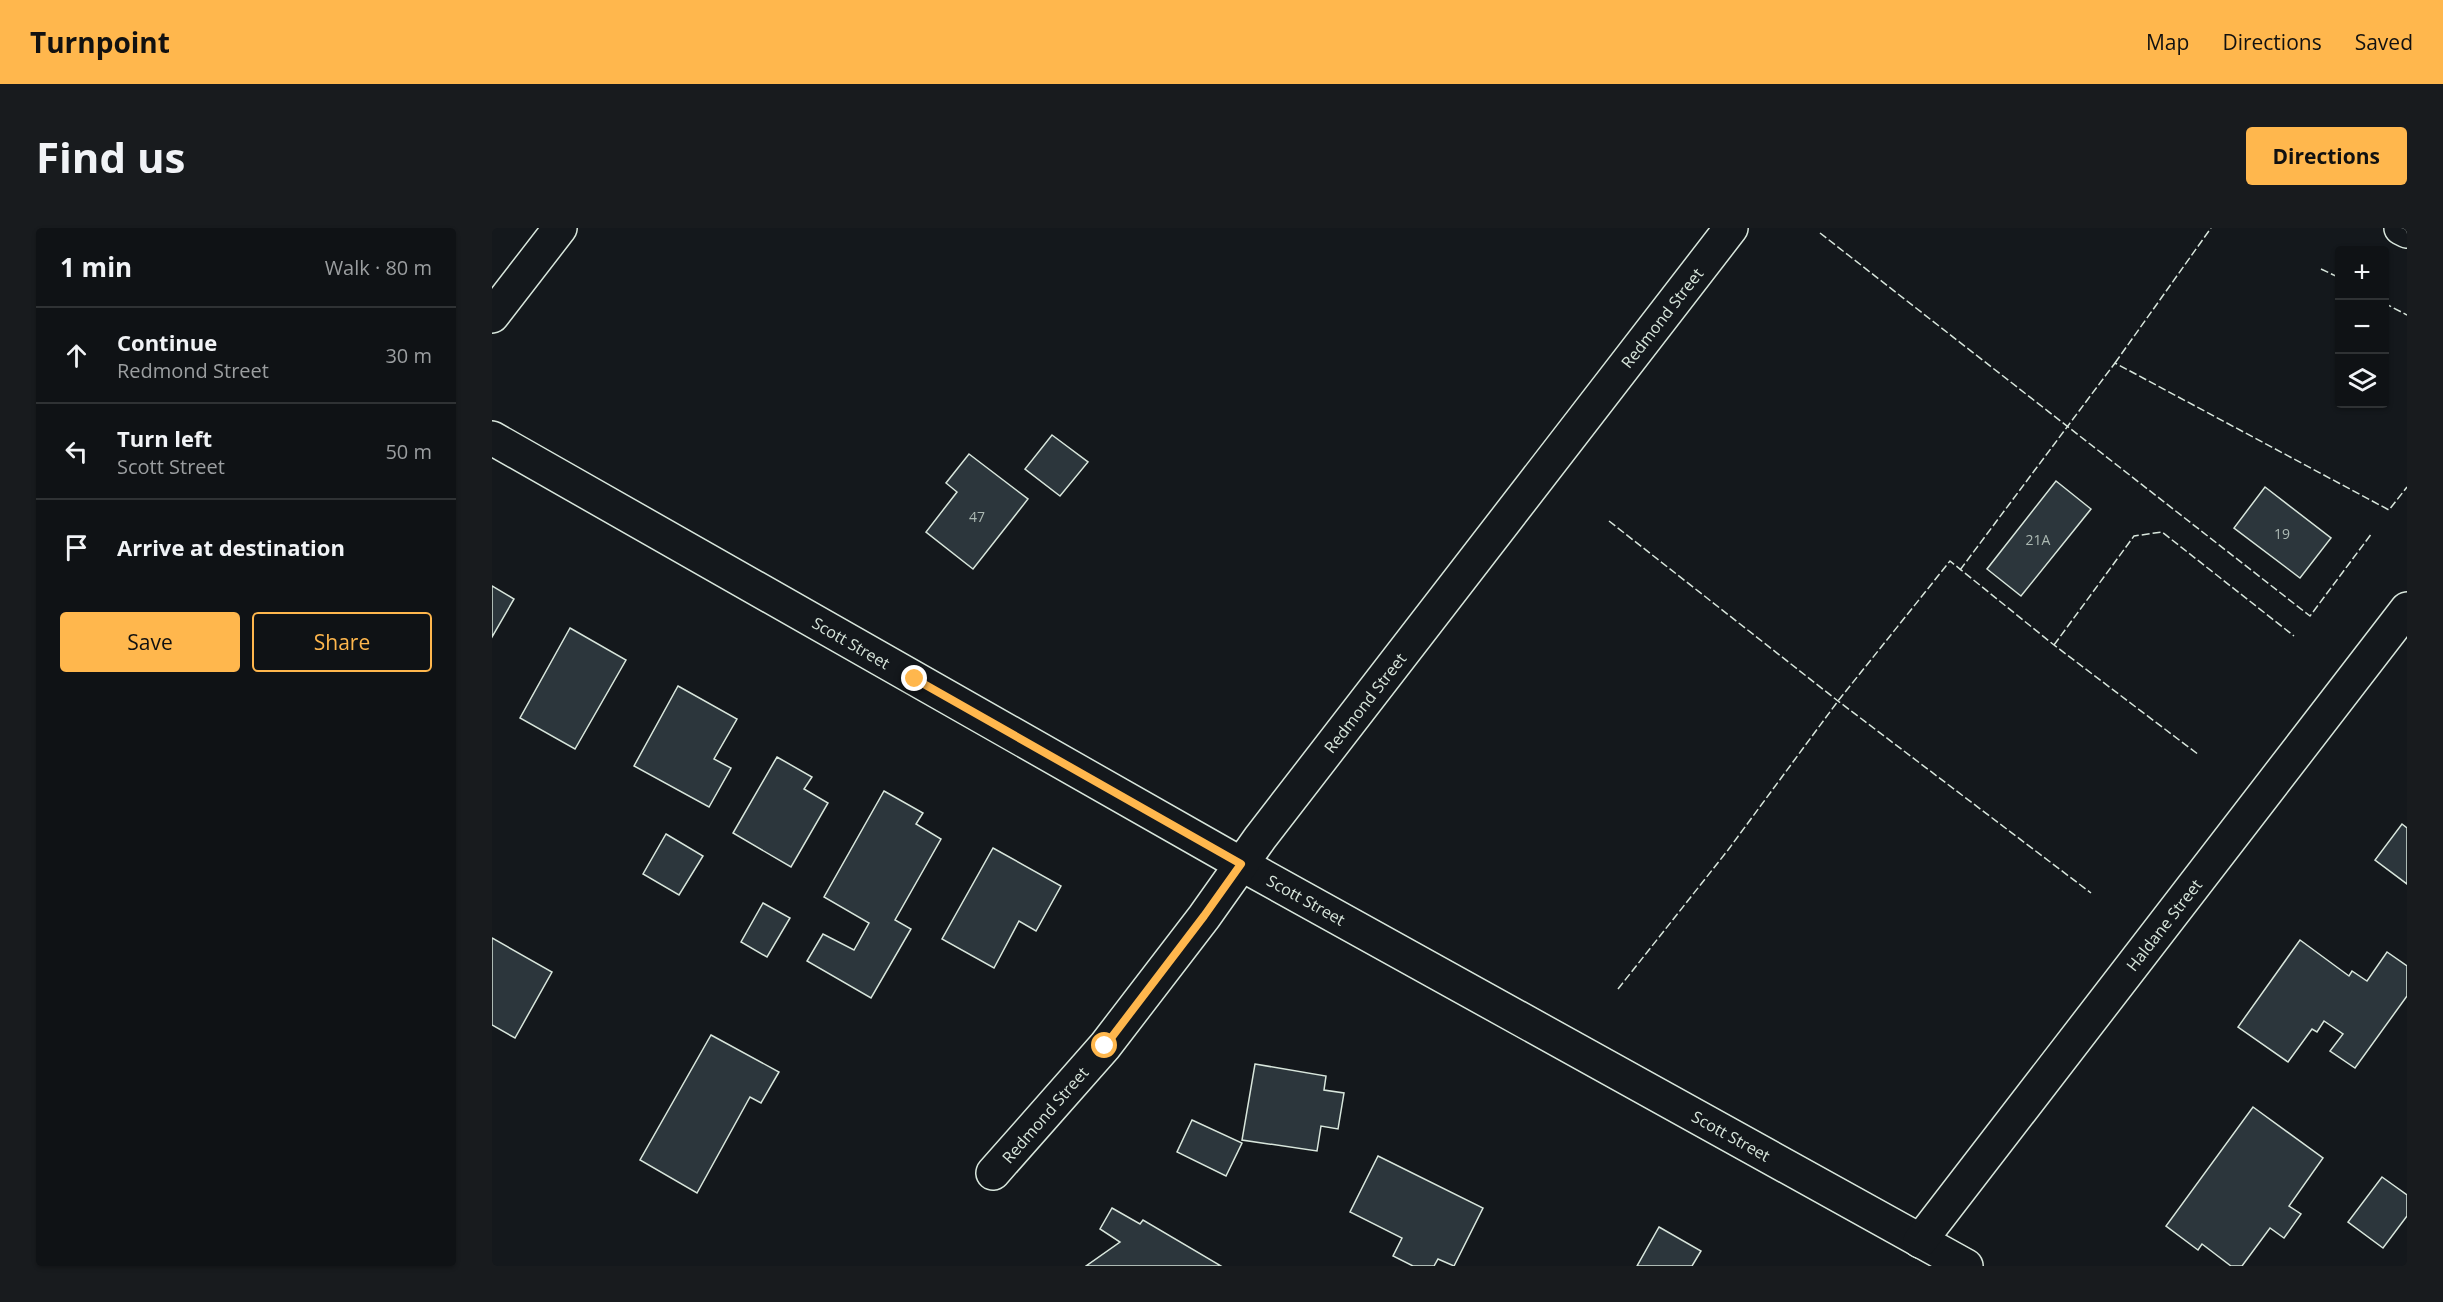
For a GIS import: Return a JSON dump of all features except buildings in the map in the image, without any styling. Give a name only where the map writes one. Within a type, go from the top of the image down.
[{"type":"street","points":[[492,315],[561,228]]},
{"type":"street","name":"Redmond Street","points":[[993,1173],[1105,1046],[1241,864],[1731,228]]},
{"type":"street","points":[[2401,228],[2407,231]]},
{"type":"street","name":"Scott Street","points":[[492,438],[1241,864],[1966,1266]]},
{"type":"street","name":"Haldane Street","points":[[1920,1241],[2407,609]]},
{"type":"fence","points":[[2115,363],[2211,228]]},
{"type":"fence","points":[[1820,233],[2310,616],[2372,533]]},
{"type":"fence","points":[[2321,269],[2335,276]]},
{"type":"fence","points":[[2389,306],[2407,315]]},
{"type":"fence","points":[[1960,570],[2115,363],[2389,510],[2407,487]]},
{"type":"fence","points":[[1609,521],[1838,701],[2091,893]]},
{"type":"fence","points":[[2054,645],[2134,536],[2162,532],[2294,636]]},
{"type":"fence","points":[[1618,989],[1728,850],[1838,701],[1950,561],[2054,645],[2199,755]]},
{"type":"route","points":[[915,679],[1241,864],[1105,1046]]}]
